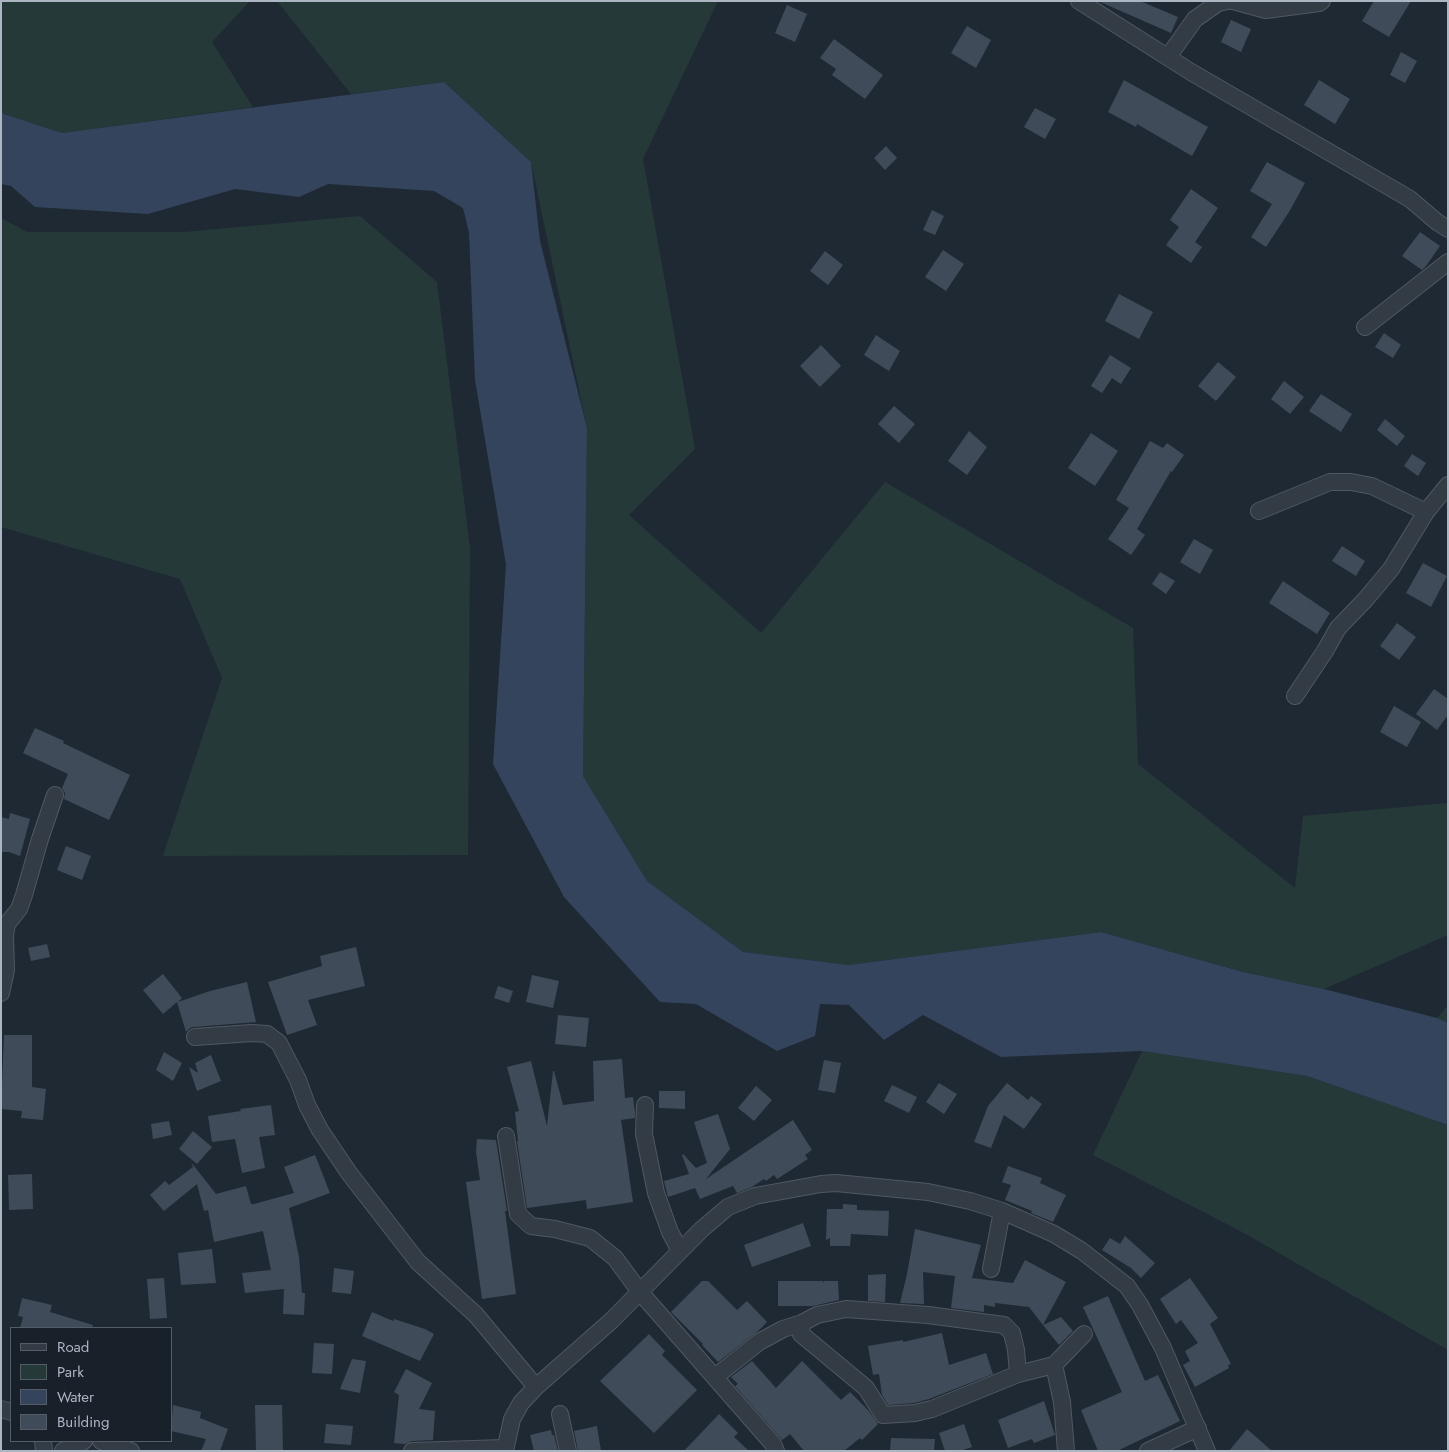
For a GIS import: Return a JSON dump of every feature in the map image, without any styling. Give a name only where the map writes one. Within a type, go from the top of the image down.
[{"type":"street","points":[[1080,1],[1168,57],[1410,199],[1448,229]]},
{"type":"street","points":[[1168,57],[1195,19],[1218,3],[1228,1]]},
{"type":"street","points":[[1233,1],[1266,10],[1319,4],[1322,1]]},
{"type":"street","points":[[1364,327],[1448,262]]},
{"type":"street","points":[[1259,511],[1330,482],[1351,482],[1372,486],[1426,512]]},
{"type":"street","points":[[1295,696],[1338,628],[1391,569],[1426,512],[1448,485]]},
{"type":"street","points":[[1,993],[6,970],[5,935],[7,924],[19,909],[55,795]]},
{"type":"street","points":[[195,1037],[252,1033],[267,1034],[279,1043],[320,1130],[349,1173],[418,1262],[476,1315],[536,1387]]},
{"type":"street","points":[[645,1105],[644,1134],[656,1193],[670,1232],[680,1251]]},
{"type":"street","points":[[506,1136],[518,1214],[532,1226],[555,1228],[590,1238],[615,1258],[640,1292],[773,1444],[776,1451]]},
{"type":"street","points":[[412,1451],[505,1449],[512,1419],[521,1403],[536,1387],[611,1321],[702,1229],[728,1207],[755,1196],[821,1184],[875,1186],[928,1192],[970,1201],[1002,1211],[1054,1234],[1075,1247],[1126,1286],[1140,1305],[1163,1348],[1207,1451]]},
{"type":"street","points":[[991,1269],[1002,1211]]},
{"type":"street","points":[[715,1377],[759,1342],[783,1329],[802,1323],[817,1315],[846,1309],[928,1315],[1004,1325],[1012,1332],[1018,1374]]},
{"type":"street","points":[[802,1323],[801,1334],[866,1388],[883,1415],[914,1413],[932,1408],[1018,1374],[1054,1365],[1084,1334]]},
{"type":"street","points":[[1054,1365],[1062,1402],[1066,1451]]},
{"type":"street","points":[[560,1414],[568,1451]]},
{"type":"street","points":[[1148,1451],[1198,1428]]},
{"type":"street","points":[[63,1451],[82,1442]]},
{"type":"street","points":[[104,1442],[131,1451]]},
{"type":"green space","points":[[1,1],[250,1],[212,42],[253,107],[62,133],[1,113]]},
{"type":"green space","points":[[277,1],[718,1],[643,159],[695,449],[629,515],[761,633],[885,482],[1133,628],[1138,764],[1295,888],[1303,816],[1448,803],[1448,935],[1324,989],[1243,972],[1101,932],[849,965],[743,952],[647,881],[583,776],[587,428],[531,162],[444,82],[351,94]]},
{"type":"green space","points":[[360,216],[437,282],[470,548],[468,855],[163,856],[222,678],[180,579],[1,527],[1,218],[27,232],[184,232]]},
{"type":"green space","points":[[1448,1005],[1448,1023],[1437,1018]]},
{"type":"green space","points":[[1142,1051],[1307,1076],[1448,1125],[1448,1350],[1242,1232],[1093,1155]]},
{"type":"water","points":[[444,82],[531,162],[540,241],[587,428],[583,776],[647,881],[743,952],[849,965],[1101,932],[1243,972],[1324,989],[1437,1018],[1448,1023],[1448,1125],[1307,1076],[1142,1051],[1001,1057],[923,1015],[884,1040],[849,1005],[820,1004],[815,1036],[777,1051],[696,1004],[660,1002],[564,897],[493,764],[506,565],[475,380],[469,233],[463,208],[434,191],[328,184],[299,197],[235,189],[148,214],[35,207],[11,186],[1,184],[1,113],[62,133]]},
{"type":"building","points":[[1098,1],[1140,1],[1178,17],[1171,33]]},
{"type":"building","points":[[1374,1],[1411,1],[1389,37],[1362,21]]},
{"type":"building","points":[[787,5],[807,14],[795,42],[775,33]]},
{"type":"building","points":[[1231,20],[1251,29],[1241,52],[1221,42]]},
{"type":"building","points":[[967,26],[991,40],[976,68],[951,53]]},
{"type":"building","points":[[834,39],[883,75],[865,99],[832,75],[836,69],[820,58]]},
{"type":"building","points":[[1401,52],[1417,61],[1405,83],[1390,75]]},
{"type":"building","points":[[1124,80],[1208,127],[1192,156],[1137,124],[1136,127],[1108,112]]},
{"type":"building","points":[[1319,80],[1350,99],[1335,124],[1304,105]]},
{"type":"building","points":[[1035,108],[1056,119],[1045,139],[1024,127]]},
{"type":"building","points":[[886,146],[897,158],[885,170],[874,158]]},
{"type":"building","points":[[1267,162],[1305,183],[1266,247],[1251,237],[1272,204],[1250,191]]},
{"type":"building","points":[[1191,189],[1218,208],[1195,242],[1202,247],[1191,263],[1166,245],[1179,227],[1170,220]]},
{"type":"building","points":[[932,210],[944,216],[935,235],[923,230]]},
{"type":"building","points":[[1420,232],[1440,246],[1422,270],[1402,256]]},
{"type":"building","points":[[943,250],[964,264],[946,291],[925,277]]},
{"type":"building","points":[[825,251],[843,265],[828,285],[810,271]]},
{"type":"building","points":[[1119,294],[1153,312],[1139,339],[1105,321]]},
{"type":"building","points":[[1384,333],[1401,345],[1393,358],[1375,347]]},
{"type":"building","points":[[876,335],[900,351],[889,371],[864,355]]},
{"type":"building","points":[[821,345],[841,366],[820,387],[800,366]]},
{"type":"building","points":[[1110,355],[1131,368],[1121,384],[1112,378],[1102,393],[1091,386]]},
{"type":"building","points":[[1218,362],[1236,377],[1216,401],[1198,386]]},
{"type":"building","points":[[1284,381],[1304,397],[1290,414],[1271,399]]},
{"type":"building","points":[[1321,394],[1352,414],[1341,432],[1309,411]]},
{"type":"building","points":[[894,406],[915,424],[899,443],[878,424]]},
{"type":"building","points":[[1385,419],[1405,436],[1397,446],[1377,430]]},
{"type":"building","points":[[969,431],[987,447],[967,475],[948,461]]},
{"type":"building","points":[[1091,433],[1118,451],[1095,486],[1068,468]]},
{"type":"building","points":[[1150,441],[1163,448],[1167,443],[1184,455],[1171,471],[1137,529],[1145,535],[1131,555],[1108,539],[1129,508],[1116,500]]},
{"type":"building","points":[[1412,454],[1426,463],[1418,476],[1404,466]]},
{"type":"building","points":[[1194,539],[1213,550],[1200,574],[1180,562]]},
{"type":"building","points":[[1342,546],[1365,561],[1356,576],[1332,561]]},
{"type":"building","points":[[1423,563],[1447,576],[1431,607],[1406,593]]},
{"type":"building","points":[[1160,572],[1175,581],[1166,594],[1152,584]]},
{"type":"building","points":[[1283,581],[1330,613],[1317,634],[1269,603]]},
{"type":"building","points":[[1397,623],[1416,637],[1399,660],[1380,646]]},
{"type":"building","points":[[1434,689],[1448,699],[1448,715],[1437,730],[1416,714]]},
{"type":"building","points":[[1394,706],[1421,722],[1407,747],[1380,732]]},
{"type":"building","points":[[35,728],[130,775],[109,820],[64,799],[65,793],[62,788],[68,774],[23,753]]},
{"type":"building","points":[[10,813],[30,819],[20,856],[9,852],[1,852],[1,817],[9,819]]},
{"type":"building","points":[[66,846],[91,856],[82,880],[57,870]]},
{"type":"building","points":[[47,944],[50,957],[31,961],[28,948]]},
{"type":"building","points":[[356,947],[365,986],[308,1000],[317,1025],[287,1035],[268,982],[322,966],[320,956]]},
{"type":"building","points":[[163,974],[182,998],[178,1002],[210,991],[247,982],[256,1022],[194,1027],[186,1032],[177,1002],[163,1014],[143,990]]},
{"type":"building","points":[[532,975],[559,981],[553,1008],[526,1002]]},
{"type":"building","points":[[498,986],[513,991],[509,1003],[494,998]]},
{"type":"building","points":[[558,1015],[589,1018],[586,1047],[555,1044]]},
{"type":"building","points":[[4,1035],[32,1035],[32,1087],[46,1089],[43,1120],[21,1118],[22,1111],[1,1109]]},
{"type":"building","points":[[164,1052],[182,1063],[173,1081],[156,1070]]},
{"type":"building","points":[[211,1055],[221,1081],[197,1091],[189,1067],[198,1073],[195,1063]]},
{"type":"building","points":[[622,1059],[625,1098],[633,1097],[635,1113],[635,1118],[621,1120],[633,1202],[587,1209],[586,1200],[527,1208],[517,1141],[515,1112],[519,1111],[507,1067],[531,1061],[547,1126],[553,1071],[563,1105],[594,1101],[593,1061]]},
{"type":"building","points":[[824,1060],[841,1063],[835,1093],[818,1090]]},
{"type":"building","points":[[939,1083],[957,1094],[944,1114],[926,1102]]},
{"type":"building","points":[[1007,1083],[1028,1100],[1031,1096],[1042,1104],[1024,1129],[1004,1115],[991,1148],[974,1142],[988,1106]]},
{"type":"building","points":[[892,1085],[917,1097],[909,1113],[884,1101]]},
{"type":"building","points":[[756,1086],[772,1100],[754,1121],[738,1108]]},
{"type":"building","points":[[659,1091],[685,1091],[685,1109],[659,1108]]},
{"type":"building","points":[[271,1105],[275,1135],[259,1137],[265,1168],[242,1173],[235,1139],[212,1142],[208,1116]]},
{"type":"building","points":[[718,1114],[730,1149],[706,1179],[793,1120],[812,1150],[805,1155],[808,1159],[777,1179],[774,1175],[766,1181],[764,1179],[752,1187],[737,1193],[733,1186],[700,1199],[695,1188],[668,1197],[664,1181],[689,1174],[683,1154],[696,1168],[707,1163],[694,1122]]},
{"type":"building","points":[[169,1121],[172,1135],[153,1139],[151,1124]]},
{"type":"building","points":[[193,1131],[212,1147],[197,1164],[179,1149]]},
{"type":"building","points":[[477,1139],[496,1140],[507,1211],[505,1211],[516,1294],[482,1299],[466,1182],[480,1180],[476,1152]]},
{"type":"building","points":[[315,1155],[330,1193],[289,1208],[299,1257],[302,1293],[305,1293],[304,1315],[283,1314],[284,1289],[245,1293],[242,1273],[271,1270],[263,1231],[214,1242],[208,1210],[204,1211],[197,1184],[164,1211],[150,1195],[165,1181],[169,1185],[193,1167],[191,1162],[216,1194],[246,1186],[251,1204],[254,1204],[294,1193],[284,1167]]},
{"type":"building","points":[[1008,1166],[1042,1178],[1040,1183],[1066,1195],[1053,1222],[1005,1200],[1011,1185],[1002,1182]]},
{"type":"building","points":[[32,1174],[33,1209],[9,1210],[8,1175]]},
{"type":"building","points":[[843,1204],[857,1205],[857,1210],[889,1211],[888,1236],[851,1234],[850,1246],[830,1246],[830,1238],[826,1240],[827,1209],[843,1209]]},
{"type":"building","points":[[803,1223],[811,1246],[752,1267],[744,1245]]},
{"type":"building","points":[[915,1229],[981,1245],[972,1278],[1013,1283],[1025,1260],[1066,1282],[1043,1325],[1029,1307],[995,1303],[995,1307],[984,1305],[984,1312],[951,1308],[955,1276],[923,1272],[924,1304],[900,1303]]},
{"type":"building","points":[[1125,1236],[1155,1263],[1141,1278],[1131,1268],[1102,1250],[1110,1238],[1120,1244]]},
{"type":"building","points":[[212,1249],[216,1283],[181,1285],[178,1253]]},
{"type":"building","points":[[334,1268],[354,1271],[351,1294],[332,1292]]},
{"type":"building","points":[[886,1274],[885,1302],[868,1301],[868,1275]]},
{"type":"building","points":[[164,1278],[167,1318],[150,1319],[147,1279]]},
{"type":"building","points":[[1190,1278],[1218,1318],[1210,1324],[1231,1364],[1228,1365],[1229,1368],[1195,1387],[1183,1365],[1190,1361],[1185,1351],[1198,1343],[1181,1320],[1176,1324],[1160,1299]]},
{"type":"building","points":[[702,1281],[708,1281],[737,1310],[747,1301],[767,1322],[718,1362],[671,1312]]},
{"type":"building","points":[[778,1281],[823,1281],[824,1283],[824,1281],[838,1281],[839,1300],[813,1306],[778,1306]]},
{"type":"building","points":[[1108,1296],[1145,1381],[1158,1375],[1180,1421],[1117,1451],[1098,1451],[1081,1410],[1122,1392],[1083,1307]]},
{"type":"building","points":[[22,1298],[52,1305],[50,1312],[93,1325],[92,1327],[20,1327],[23,1317],[18,1316]]},
{"type":"building","points":[[372,1312],[393,1321],[394,1319],[425,1329],[434,1334],[420,1361],[362,1336]]},
{"type":"building","points":[[1061,1317],[1073,1331],[1059,1345],[1043,1325]]},
{"type":"building","points":[[942,1333],[949,1365],[986,1353],[993,1374],[929,1399],[914,1403],[888,1405],[882,1395],[879,1374],[873,1375],[868,1346],[903,1340],[903,1342]]},
{"type":"building","points":[[649,1334],[665,1351],[662,1355],[697,1390],[654,1433],[600,1381]]},
{"type":"building","points":[[314,1343],[334,1344],[332,1374],[312,1373]]},
{"type":"building","points":[[352,1359],[366,1361],[360,1393],[340,1389]]},
{"type":"building","points":[[752,1361],[776,1388],[802,1361],[841,1400],[850,1392],[868,1410],[878,1424],[862,1440],[860,1438],[844,1451],[804,1451],[790,1434],[782,1440],[735,1386],[738,1384],[731,1377]]},
{"type":"building","points":[[406,1369],[432,1383],[419,1409],[435,1411],[433,1440],[412,1441],[405,1444],[394,1443],[399,1395],[394,1392]]},
{"type":"building","points":[[1044,1401],[1055,1435],[1034,1443],[1032,1439],[1008,1448],[998,1420]]},
{"type":"building","points":[[173,1405],[201,1412],[200,1418],[228,1429],[220,1451],[201,1451],[206,1439],[172,1431]]},
{"type":"building","points":[[255,1405],[282,1405],[283,1451],[256,1451]]},
{"type":"building","points":[[719,1414],[738,1433],[734,1437],[749,1451],[684,1451]]},
{"type":"building","points":[[326,1424],[353,1426],[351,1445],[324,1443]]},
{"type":"building","points":[[964,1424],[972,1447],[960,1451],[945,1451],[939,1433]]},
{"type":"building","points":[[597,1426],[601,1451],[578,1451],[574,1431]]},
{"type":"building","points":[[1247,1429],[1272,1451],[1229,1451]]},
{"type":"building","points":[[551,1430],[558,1451],[534,1451],[530,1435]]},
{"type":"building","points":[[891,1438],[935,1439],[934,1451],[890,1451]]}]
